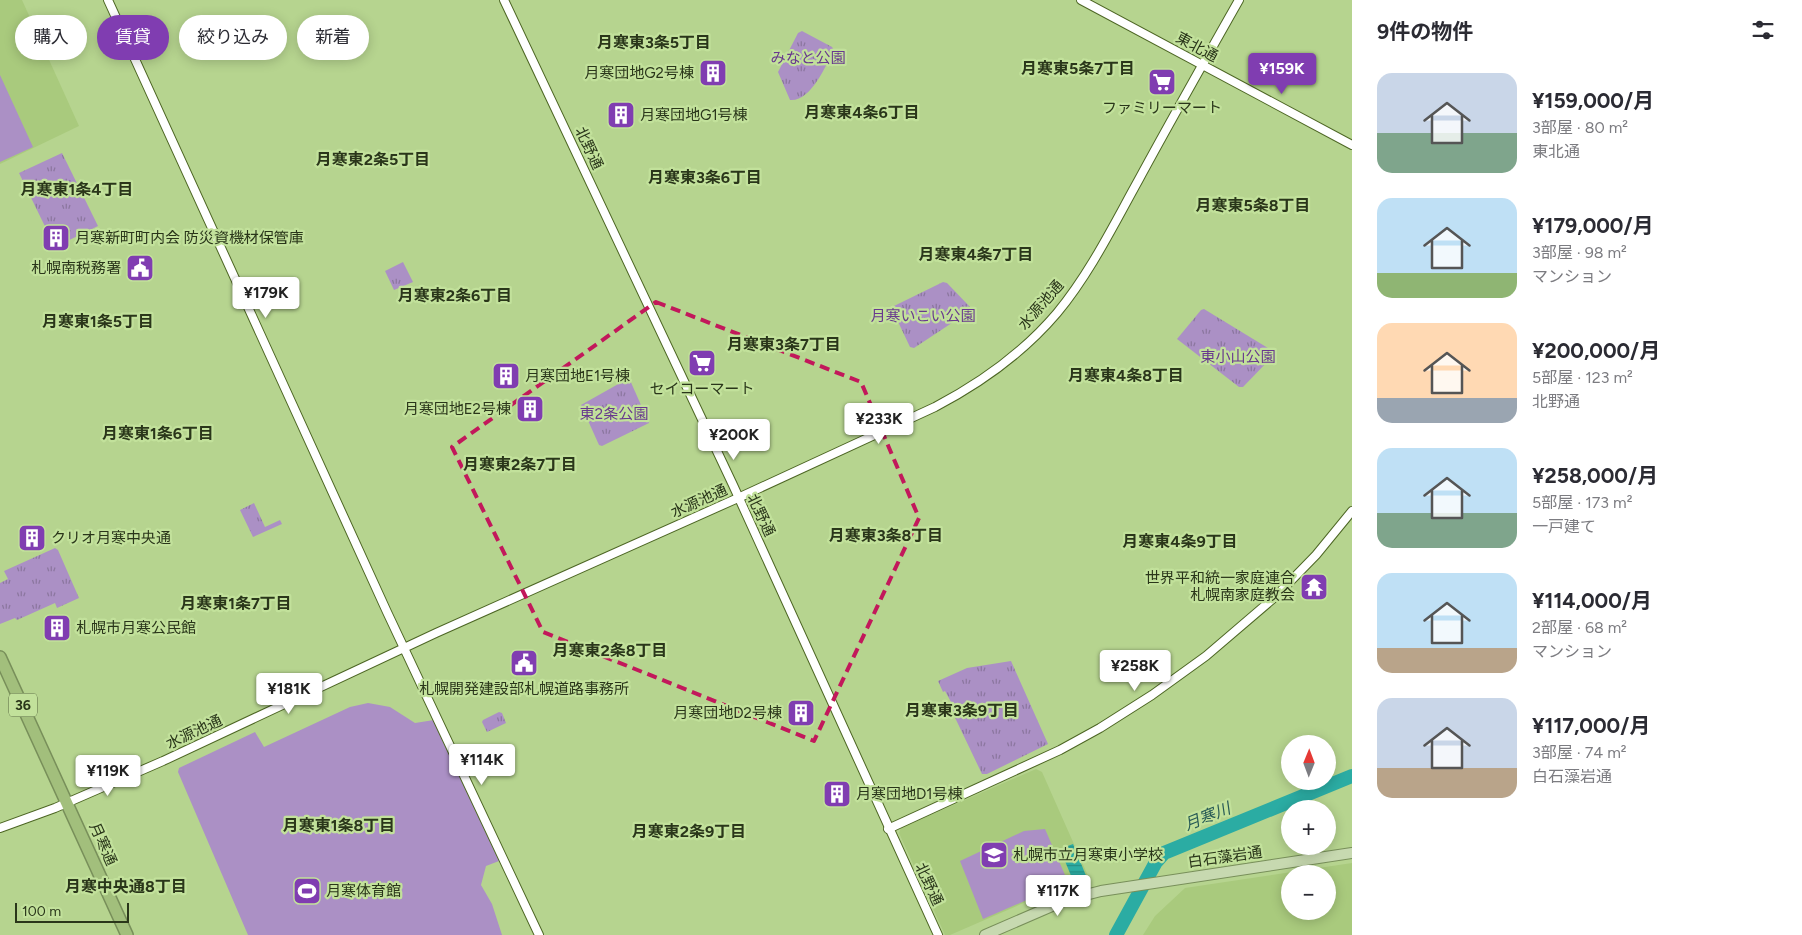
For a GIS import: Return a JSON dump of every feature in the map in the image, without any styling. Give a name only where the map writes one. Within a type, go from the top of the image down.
[{"type":"highway","name":"月寒通","points":[[0,657],[68,802],[127,935]]},
{"type":"main road","name":"白石藻岩通","points":[[985,935],[1032,913],[1066,900],[1101,891],[1352,853]]},
{"type":"street","points":[[108,0],[405,648],[539,935]]},
{"type":"street","name":"北野通","points":[[504,0],[738,498],[938,935]]},
{"type":"street","name":"東北通","points":[[1081,0],[1352,145]]},
{"type":"street","name":"水源池通","points":[[0,828],[68,802],[196,746],[405,648],[935,407],[966,390],[1007,361],[1056,313],[1096,257],[1239,0]]},
{"type":"street","points":[[888,829],[1060,750],[1100,728],[1152,695],[1206,656],[1274,597],[1316,555],[1352,511]]},
{"type":"highlighted area","points":[[656,302],[861,382],[919,518],[814,741],[543,632],[452,447]]},
{"type":"shaded area","points":[[0,0],[22,0],[29,15],[15,15],[15,60],[49,60],[79,126],[0,164]]},
{"type":"shaded area","name":"札幌市立月寒東小学校","points":[[1036,769],[1042,772],[1089,878],[1087,881],[1042,895],[950,935],[945,935],[899,833],[901,828]]},
{"type":"shaded area","points":[[1352,863],[1352,935],[1143,935],[1155,916],[1185,888],[1281,874],[1281,920],[1336,920],[1336,865]]},
{"type":"green space","name":"みなと公園","points":[[802,31],[832,47],[834,50],[811,89],[798,99],[790,100],[778,72],[798,33]]},
{"type":"green space","points":[[0,75],[33,147],[0,162]]},
{"type":"green space","points":[[62,153],[98,226],[55,247],[19,173]]},
{"type":"green space","points":[[403,262],[413,282],[394,290],[385,271]]},
{"type":"green space","name":"月寒いこい公園","points":[[943,282],[947,283],[971,308],[970,311],[914,348],[910,347],[892,309],[894,306]]},
{"type":"green space","name":"東小山公園","points":[[1204,309],[1276,353],[1243,387],[1239,387],[1177,339],[1201,310]]},
{"type":"green space","name":"東2条公園","points":[[629,378],[649,423],[602,446],[599,445],[581,405]]},
{"type":"green space","points":[[254,503],[265,527],[280,520],[282,524],[253,537],[240,510]]},
{"type":"green space","points":[[55,548],[58,550],[79,598],[57,608],[55,603],[17,620],[15,618],[0,624],[0,583],[8,579],[4,571]]},
{"type":"green space","points":[[1011,661],[1048,744],[987,774],[982,774],[948,703],[951,702],[945,691],[943,692],[938,681],[967,668]]},
{"type":"green space","points":[[368,703],[390,707],[415,723],[434,720],[499,861],[486,866],[481,885],[492,904],[502,935],[248,935],[178,772],[179,768],[255,732],[264,747],[350,707]]},
{"type":"green space","points":[[499,712],[502,713],[506,723],[487,732],[482,722],[483,720]]},
{"type":"green space","points":[[1045,829],[1068,882],[983,919],[960,861],[1024,831]]},
{"type":"water","points":[[1073,844],[1087,878],[1074,883],[1060,849]]},
{"type":"waterway","name":"月寒川","points":[[1116,935],[1156,862],[1164,853],[1352,776]]},
{"type":"place","name":"月寒団地G2号棟","points":[[713,73]]},
{"type":"place","name":"ファミリーマート","points":[[1162,82]]},
{"type":"place","name":"月寒団地G1号棟","points":[[621,115]]},
{"type":"place","name":"月寒新町町内会 防災資機材保管庫","points":[[56,238]]},
{"type":"place","name":"札幌南税務署","points":[[140,268]]},
{"type":"place","name":"セイコーマート","points":[[702,363]]},
{"type":"place","name":"月寒団地E1号棟","points":[[506,376]]},
{"type":"place","name":"月寒団地E2号棟","points":[[530,409]]},
{"type":"place","name":"クリオ月寒中央通","points":[[32,538]]},
{"type":"place","name":"世界平和統一家庭連合 札幌南家庭教会","points":[[1314,587]]},
{"type":"place","name":"札幌市月寒公民館","points":[[57,628]]},
{"type":"place","name":"札幌開発建設部札幌道路事務所","points":[[524,663]]},
{"type":"place","name":"月寒団地D2号棟","points":[[801,713]]},
{"type":"place","name":"月寒団地D1号棟","points":[[837,794]]},
{"type":"place","name":"札幌市立月寒東小学校","points":[[994,855]]},
{"type":"place","name":"月寒体育館","points":[[307,891]]},
{"type":"district","name":"月寒東3条5丁目","points":[[654,42]]},
{"type":"district","name":"月寒東5条7丁目","points":[[1078,68]]},
{"type":"district","name":"月寒東4条6丁目","points":[[862,112]]},
{"type":"district","name":"月寒東2条5丁目","points":[[373,159]]},
{"type":"district","name":"月寒東3条6丁目","points":[[705,177]]},
{"type":"district","name":"月寒東1条4丁目","points":[[77,189]]},
{"type":"district","name":"月寒東5条8丁目","points":[[1253,205]]},
{"type":"district","name":"月寒東4条7丁目","points":[[976,254]]},
{"type":"district","name":"月寒東2条6丁目","points":[[455,295]]},
{"type":"district","name":"月寒東1条5丁目","points":[[98,321]]},
{"type":"district","name":"月寒東3条7丁目","points":[[784,344]]},
{"type":"district","name":"月寒東4条8丁目","points":[[1126,375]]},
{"type":"district","name":"月寒東1条6丁目","points":[[158,433]]},
{"type":"district","name":"月寒東2条7丁目","points":[[520,464]]},
{"type":"district","name":"月寒東3条8丁目","points":[[886,535]]},
{"type":"district","name":"月寒東4条9丁目","points":[[1180,541]]},
{"type":"district","name":"月寒東1条7丁目","points":[[236,603]]},
{"type":"district","name":"月寒東2条8丁目","points":[[610,650]]},
{"type":"district","name":"月寒東3条9丁目","points":[[962,710]]},
{"type":"district","name":"月寒東1条8丁目","points":[[339,825]]},
{"type":"district","name":"月寒東2条9丁目","points":[[689,831]]},
{"type":"district","name":"月寒中央通8丁目","points":[[126,886]]}]
